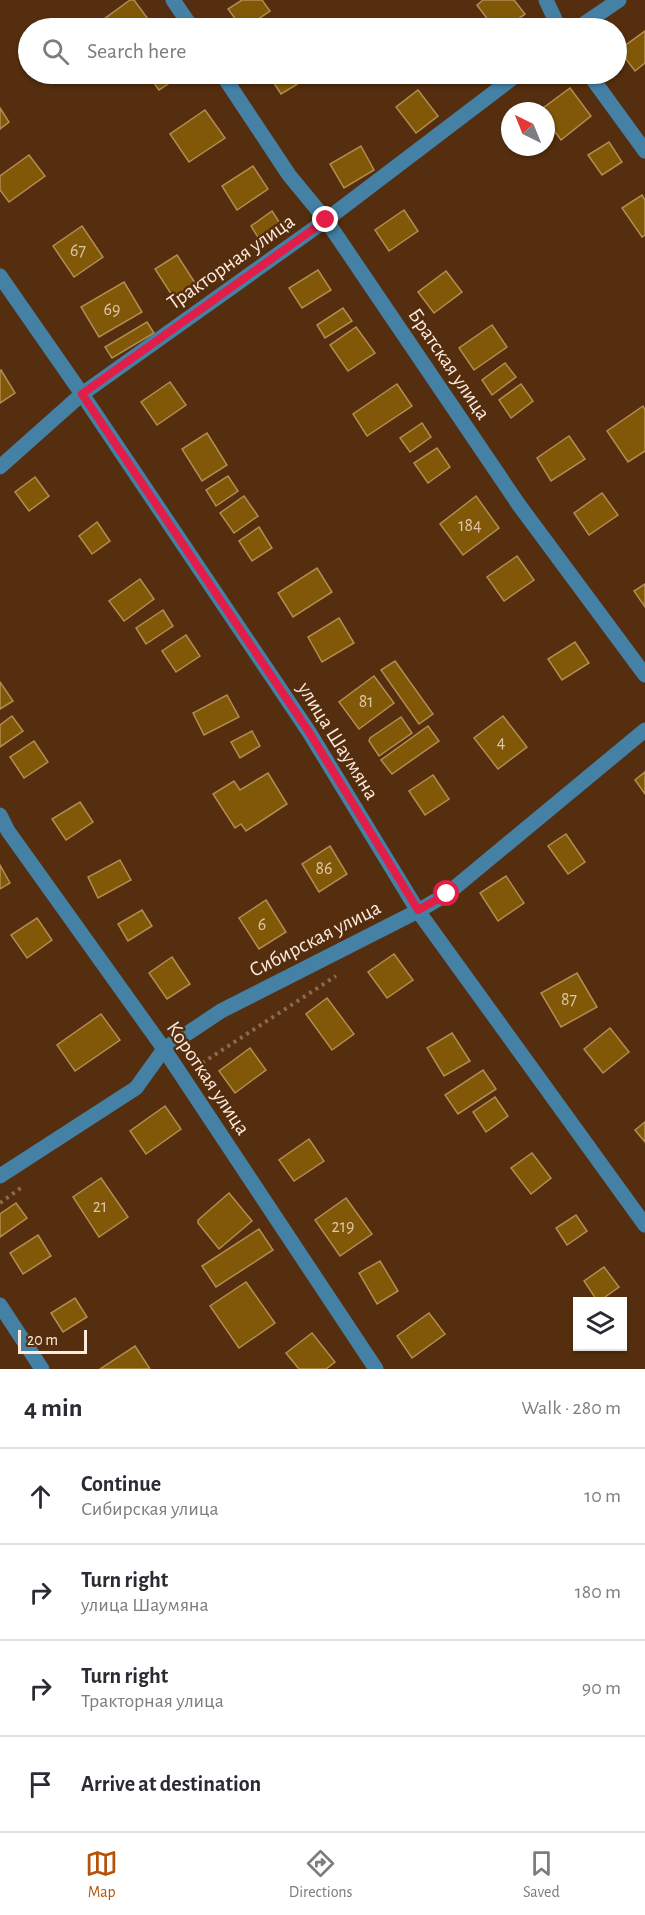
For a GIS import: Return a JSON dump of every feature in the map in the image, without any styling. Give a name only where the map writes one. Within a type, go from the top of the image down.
[{"type":"street","points":[[173,0],[185,18]]},
{"type":"street","points":[[546,0],[554,18]]},
{"type":"street","points":[[593,18],[619,0]]},
{"type":"street","name":"Братская улица","points":[[229,84],[290,176],[326,220],[519,505],[645,675]]},
{"type":"street","name":"Тракторная улица","points":[[0,466],[82,394],[326,220],[505,84]]},
{"type":"street","points":[[596,84],[645,151]]},
{"type":"street","name":"улица Шаумяна","points":[[0,276],[309,732],[418,910],[645,1225]]},
{"type":"street","name":"Сибирская улица","points":[[0,1176],[136,1088],[164,1049],[221,1011],[447,894],[645,730]]},
{"type":"street","name":"Короткая улица","points":[[0,815],[8,831],[164,1049],[376,1369]]},
{"type":"street","points":[[0,1305],[42,1369]]},
{"type":"path","points":[[182,1076],[337,976]]},
{"type":"path","points":[[0,1203],[27,1184]]},
{"type":"building","points":[[130,0],[134,0],[147,18],[105,18]]},
{"type":"building","points":[[242,0],[262,0],[270,11],[260,18],[235,18],[228,9]]},
{"type":"building","points":[[483,0],[514,0],[525,14],[520,18],[487,18],[477,5]]},
{"type":"building","points":[[645,31],[645,63],[635,71],[627,60],[627,44]]},
{"type":"building","points":[[154,84],[168,84],[159,90]]},
{"type":"building","points":[[274,84],[297,84],[281,94]]},
{"type":"building","points":[[570,88],[591,116],[561,140],[555,132],[555,102],[551,102]]},
{"type":"building","points":[[418,90],[438,116],[416,133],[396,107]]},
{"type":"building","points":[[0,108],[9,122],[0,129]]},
{"type":"building","points":[[205,110],[225,138],[189,162],[170,134]]},
{"type":"building","points":[[609,142],[622,162],[602,175],[588,155]]},
{"type":"building","points":[[361,146],[374,170],[344,188],[330,164]]},
{"type":"building","points":[[29,155],[45,176],[9,202],[0,190],[0,176]]},
{"type":"building","points":[[253,166],[268,189],[237,210],[222,186]]},
{"type":"building","points":[[642,195],[645,200],[645,235],[642,237],[622,208]]},
{"type":"building","points":[[404,210],[418,231],[389,251],[375,230]]},
{"type":"building","points":[[272,211],[283,228],[261,242],[251,226]]},
{"type":"building","points":[[82,226],[103,257],[74,277],[53,246]]},
{"type":"building","points":[[177,255],[199,289],[177,303],[155,269]]},
{"type":"building","points":[[318,270],[331,290],[302,308],[289,288]]},
{"type":"building","points":[[446,271],[462,292],[434,313],[418,292]]},
{"type":"building","points":[[124,282],[142,312],[99,337],[81,307]]},
{"type":"building","points":[[343,308],[352,321],[325,338],[317,325]]},
{"type":"building","points":[[147,322],[154,333],[112,358],[105,347]]},
{"type":"building","points":[[492,325],[507,347],[474,370],[459,348]]},
{"type":"building","points":[[356,327],[375,353],[348,371],[330,345]]},
{"type":"building","points":[[505,363],[516,377],[492,395],[482,380]]},
{"type":"building","points":[[0,371],[15,393],[0,403]]},
{"type":"building","points":[[170,382],[186,405],[157,425],[141,402]]},
{"type":"building","points":[[397,384],[412,406],[367,436],[353,414]]},
{"type":"building","points":[[521,384],[533,401],[511,418],[499,400]]},
{"type":"building","points":[[643,406],[645,410],[645,451],[628,462],[607,431]]},
{"type":"building","points":[[422,423],[431,437],[410,452],[400,438]]},
{"type":"building","points":[[207,433],[227,465],[202,481],[182,449]]},
{"type":"building","points":[[569,436],[585,459],[551,481],[537,458]]},
{"type":"building","points":[[437,448],[450,467],[428,483],[414,463]]},
{"type":"building","points":[[228,476],[238,491],[216,506],[206,490]]},
{"type":"building","points":[[35,477],[49,496],[29,511],[15,492]]},
{"type":"building","points":[[602,493],[618,515],[589,535],[574,513]]},
{"type":"building","points":[[244,496],[258,516],[234,533],[220,513]]},
{"type":"building","points":[[476,496],[499,528],[463,555],[440,524]]},
{"type":"building","points":[[97,522],[110,541],[92,554],[79,536]]},
{"type":"building","points":[[259,527],[272,548],[252,561],[239,541]]},
{"type":"building","points":[[517,556],[534,580],[504,601],[487,577]]},
{"type":"building","points":[[317,568],[332,592],[293,617],[278,593]]},
{"type":"building","points":[[140,579],[154,599],[124,621],[109,601]]},
{"type":"building","points":[[645,584],[645,607],[634,591]]},
{"type":"building","points":[[163,610],[173,626],[146,644],[136,628]]},
{"type":"building","points":[[339,618],[354,643],[322,662],[308,637]]},
{"type":"building","points":[[186,635],[200,656],[176,672],[162,651]]},
{"type":"building","points":[[575,642],[589,663],[562,680],[548,659]]},
{"type":"building","points":[[395,661],[433,714],[419,724],[381,670]]},
{"type":"building","points":[[374,676],[394,703],[359,729],[339,702]]},
{"type":"building","points":[[0,682],[13,701],[0,709]]},
{"type":"building","points":[[227,695],[239,717],[204,735],[193,713]]},
{"type":"building","points":[[12,716],[23,731],[0,747],[0,725]]},
{"type":"building","points":[[503,716],[527,747],[498,769],[474,738]]},
{"type":"building","points":[[401,717],[412,733],[379,756],[369,741],[370,738]]},
{"type":"building","points":[[428,726],[439,741],[392,774],[381,760]]},
{"type":"building","points":[[252,731],[260,746],[240,758],[231,742]]},
{"type":"building","points":[[34,741],[48,762],[24,778],[10,757]]},
{"type":"building","points":[[645,772],[645,794],[635,780]]},
{"type":"building","points":[[268,773],[287,804],[246,831],[241,824],[235,828],[213,794],[234,781],[240,790]]},
{"type":"building","points":[[433,775],[449,799],[425,815],[409,791]]},
{"type":"building","points":[[80,802],[93,822],[66,840],[52,819]]},
{"type":"building","points":[[566,834],[585,862],[568,874],[548,846]]},
{"type":"building","points":[[330,846],[347,874],[319,892],[302,864]]},
{"type":"building","points":[[120,860],[131,880],[98,898],[88,877]]},
{"type":"building","points":[[0,865],[10,883],[0,889]]},
{"type":"building","points":[[506,876],[524,903],[498,921],[480,893]]},
{"type":"building","points":[[266,900],[286,932],[259,949],[239,918]]},
{"type":"building","points":[[142,910],[152,926],[128,941],[118,924]]},
{"type":"building","points":[[37,918],[52,940],[27,958],[11,935]]},
{"type":"building","points":[[394,954],[413,980],[387,998],[368,972]]},
{"type":"building","points":[[172,957],[190,984],[167,999],[149,973]]},
{"type":"building","points":[[577,973],[597,1007],[561,1027],[541,993]]},
{"type":"building","points":[[327,998],[354,1034],[332,1050],[306,1014]]},
{"type":"building","points":[[101,1014],[120,1040],[75,1071],[57,1045]]},
{"type":"building","points":[[610,1028],[629,1052],[603,1073],[584,1049]]},
{"type":"building","points":[[452,1033],[470,1061],[444,1076],[427,1048]]},
{"type":"building","points":[[250,1048],[266,1070],[235,1093],[219,1071]]},
{"type":"building","points":[[483,1070],[496,1089],[458,1114],[445,1095]]},
{"type":"building","points":[[495,1097],[508,1116],[486,1132],[473,1112]]},
{"type":"building","points":[[165,1106],[181,1129],[146,1154],[130,1131]]},
{"type":"building","points":[[645,1122],[645,1142],[635,1130]]},
{"type":"building","points":[[309,1139],[324,1161],[294,1181],[279,1160]]},
{"type":"building","points":[[532,1153],[551,1178],[531,1194],[511,1168]]},
{"type":"building","points":[[101,1178],[128,1217],[99,1237],[73,1197]]},
{"type":"building","points":[[229,1193],[252,1221],[219,1249],[198,1220]]},
{"type":"building","points":[[346,1198],[372,1234],[340,1256],[315,1220]]},
{"type":"building","points":[[16,1203],[27,1218],[0,1237],[0,1214]]},
{"type":"building","points":[[576,1215],[587,1231],[567,1245],[556,1228]]},
{"type":"building","points":[[259,1229],[273,1250],[216,1287],[202,1266]]},
{"type":"building","points":[[38,1235],[51,1256],[23,1274],[10,1253]]},
{"type":"building","points":[[380,1261],[398,1291],[377,1304],[359,1273]]},
{"type":"building","points":[[604,1267],[619,1287],[605,1297],[595,1297],[584,1281]]},
{"type":"building","points":[[246,1282],[275,1323],[239,1348],[210,1306]]},
{"type":"building","points":[[75,1298],[87,1317],[63,1332],[51,1313]]},
{"type":"building","points":[[429,1313],[445,1334],[412,1358],[397,1336]]},
{"type":"building","points":[[312,1333],[335,1362],[326,1369],[299,1369],[286,1353]]},
{"type":"building","points":[[135,1346],[150,1369],[100,1369]]},
{"type":"route","points":[[326,220],[82,394],[309,732],[418,910],[447,894]]}]
